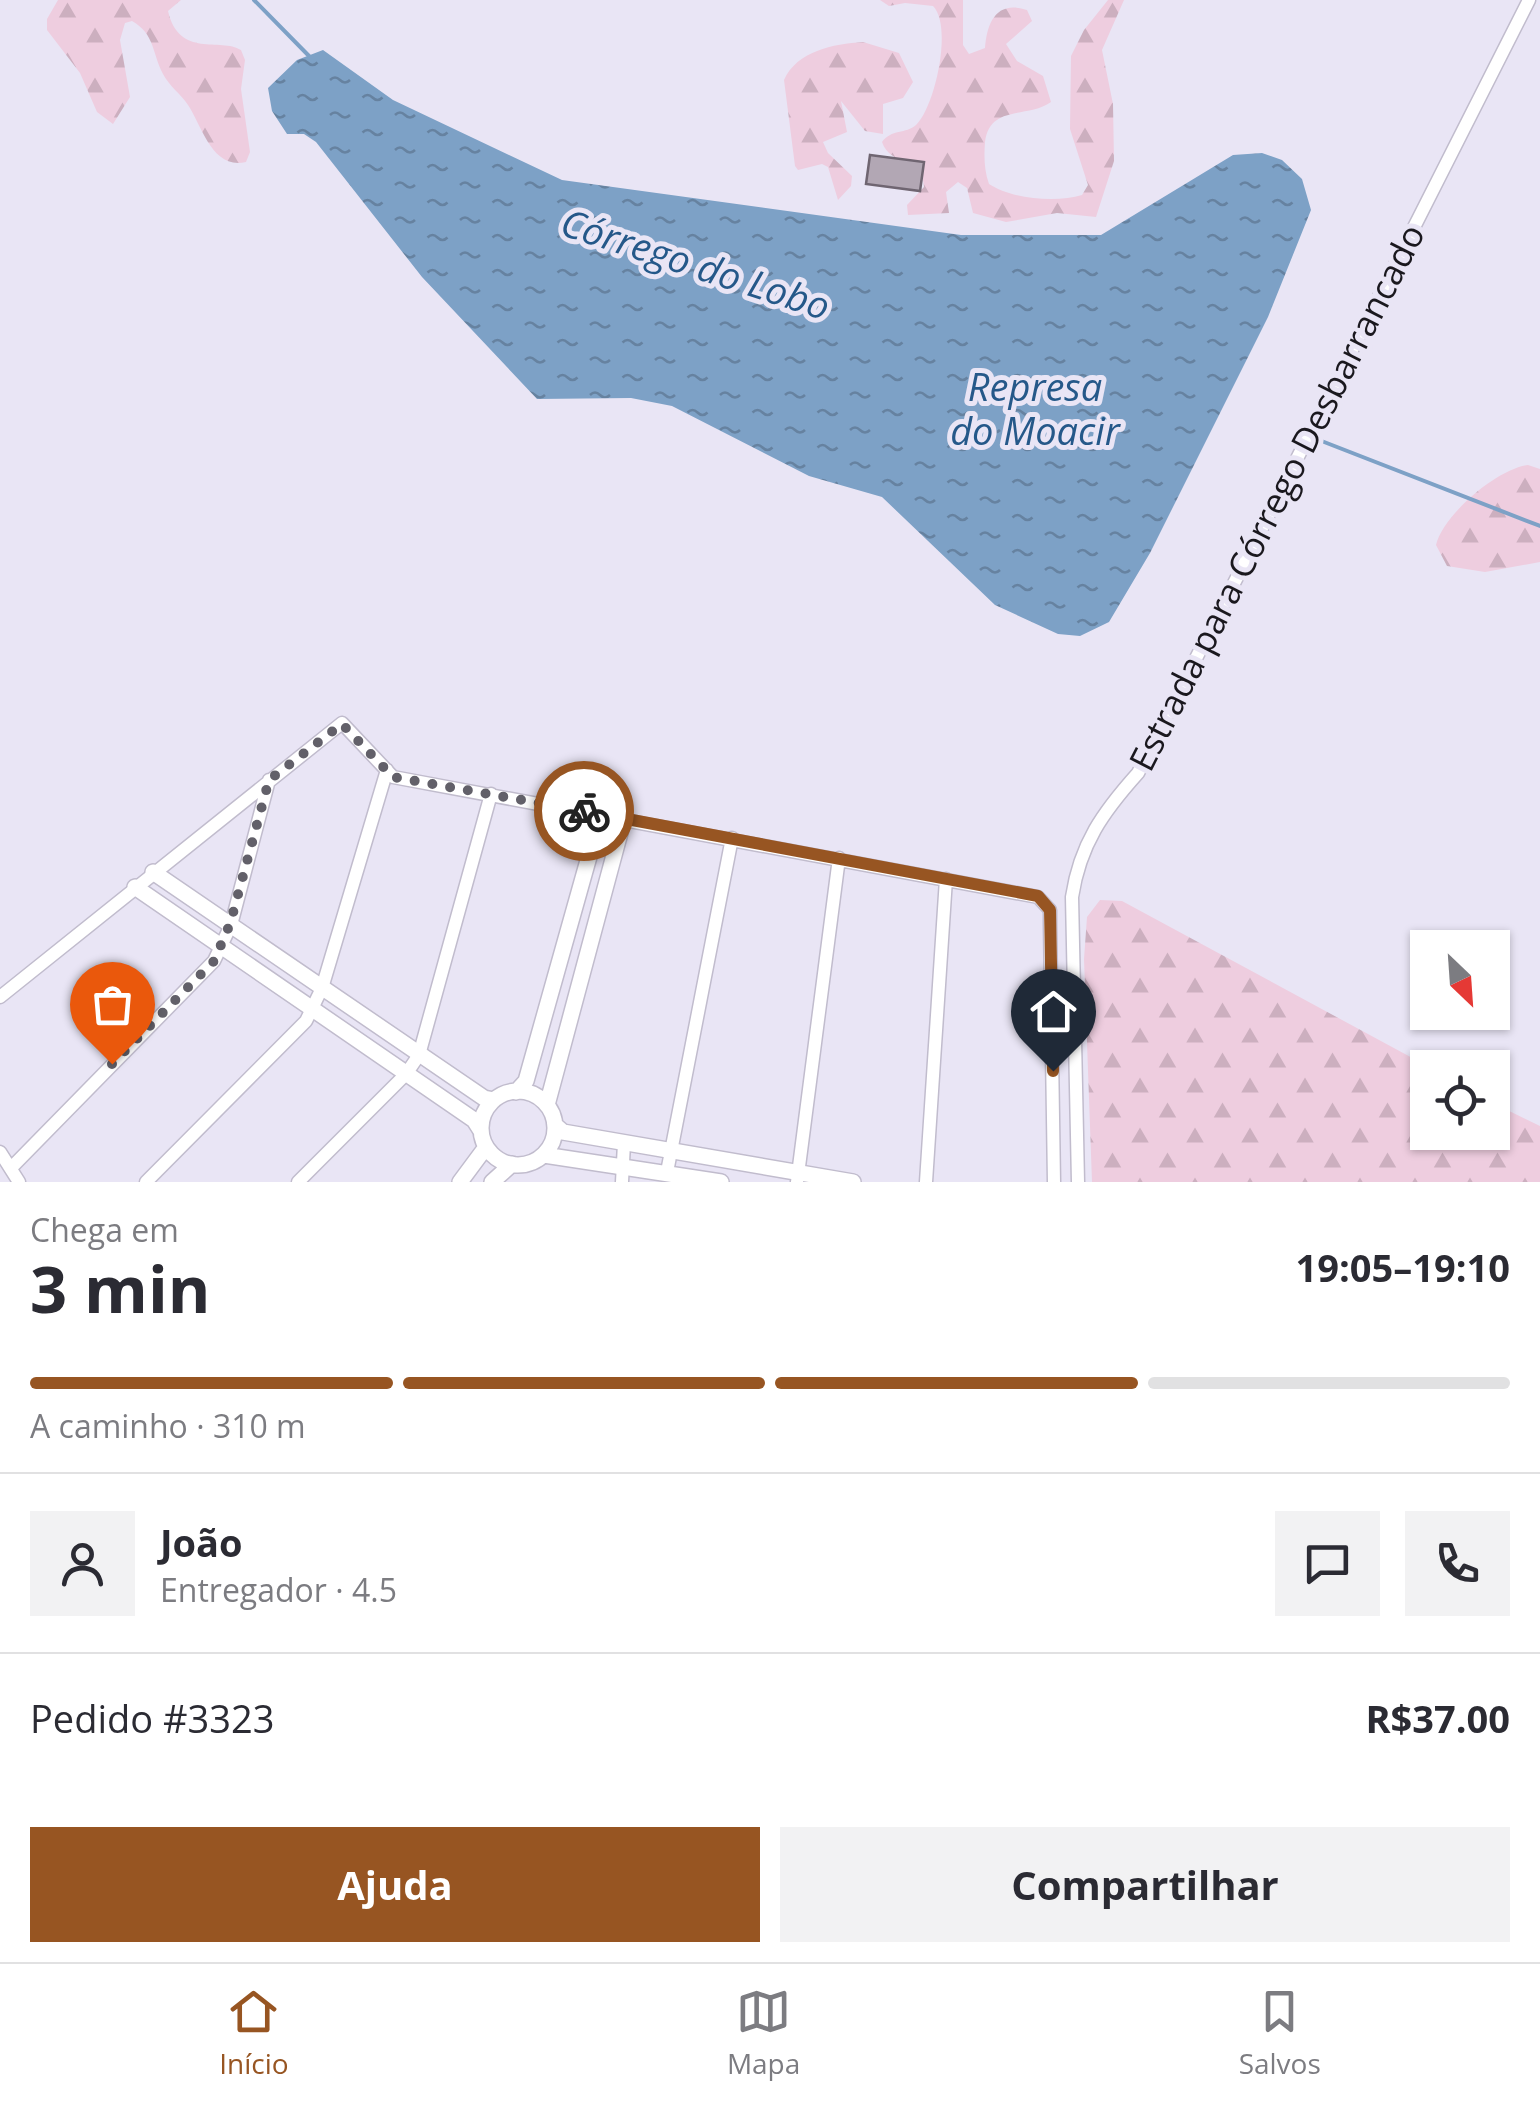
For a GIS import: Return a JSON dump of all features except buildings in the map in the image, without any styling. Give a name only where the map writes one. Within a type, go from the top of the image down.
[{"type":"street","name":"Estrada para Córrego Desbarrancado","points":[[1078,1182],[1072,897],[1077,861],[1100,816],[1138,772],[1528,0]]},
{"type":"street","points":[[0,997],[342,724],[396,778],[1038,896],[1050,910],[1054,1182]]},
{"type":"street","points":[[146,1182],[306,1022],[322,988],[387,770]]},
{"type":"street","points":[[10,1168],[214,961],[230,924],[269,780]]},
{"type":"street","points":[[298,1182],[406,1074],[419,1055],[491,794]]},
{"type":"street","points":[[516,1092],[526,1081],[601,814]]},
{"type":"street","points":[[547,1105],[624,818]]},
{"type":"street","points":[[668,1172],[732,838]]},
{"type":"street","points":[[798,1177],[838,858]]},
{"type":"street","points":[[153,872],[419,1055],[484,1098],[494,1100]]},
{"type":"street","points":[[926,1182],[946,879]]},
{"type":"street","points":[[135,887],[474,1120],[496,1158],[527,1164],[544,1154],[724,1182],[727,1160]]},
{"type":"street","points":[[460,1182],[484,1139],[484,1112],[494,1100],[516,1092],[533,1094],[547,1105],[555,1125],[564,1132],[727,1160],[798,1177],[843,1181]]},
{"type":"street","points":[[544,1154],[555,1125]]},
{"type":"street","points":[[622,1182],[624,1143]]},
{"type":"street","points":[[0,1152],[20,1182]]},
{"type":"street","points":[[492,1182],[512,1164]]},
{"type":"street","points":[[512,1164],[512,1182]]},
{"type":"green space","points":[[58,0],[181,0],[168,11],[181,36],[201,44],[241,50],[245,60],[241,89],[250,152],[246,162],[234,163],[216,153],[159,66],[149,38],[132,21],[125,23],[120,40],[130,97],[113,124],[97,112],[80,73],[47,30],[47,19]]},
{"type":"green space","points":[[880,0],[963,0],[963,45],[969,54],[985,48],[991,22],[1001,11],[1027,10],[1032,21],[1006,44],[1017,61],[1043,76],[1051,102],[994,122],[985,142],[985,168],[989,184],[999,189],[1047,199],[1082,195],[1088,185],[1070,129],[1071,56],[1084,30],[1108,0],[1124,0],[1102,50],[1113,104],[1114,161],[1096,217],[1057,213],[1006,222],[973,213],[967,188],[958,182],[946,192],[949,213],[908,215],[907,205],[924,187],[923,178],[886,150],[882,142],[912,128],[923,116],[939,66],[941,30],[933,6],[889,6]]},
{"type":"green space","points":[[863,42],[899,53],[913,82],[903,98],[883,104],[883,134],[865,131],[841,101],[847,132],[823,142],[828,153],[852,176],[851,186],[838,200],[828,167],[822,164],[798,170],[795,166],[784,80],[807,56],[828,47]]},
{"type":"green space","points":[[1528,465],[1540,469],[1540,562],[1485,572],[1447,566],[1436,545],[1449,520],[1487,484]]},
{"type":"green space","points":[[1100,900],[1122,901],[1410,1057],[1410,1150],[1510,1150],[1510,1111],[1540,1126],[1540,1182],[1092,1182],[1084,959],[1087,917]]},
{"type":"water","name":"Represa do Moacir","points":[[323,50],[393,100],[562,180],[961,235],[1101,235],[1233,155],[1262,153],[1282,160],[1302,179],[1311,210],[1268,317],[1150,553],[1109,622],[1080,636],[1058,634],[995,605],[882,497],[809,476],[672,406],[631,398],[537,399],[422,277],[316,142],[304,134],[287,134],[272,111],[268,88],[297,60]]},
{"type":"waterway","name":"Córrego do Lobo","points":[[254,0],[310,57]]},
{"type":"waterway","name":"Córrego do Lobo","points":[[1319,440],[1540,526]]},
{"type":"way so far","points":[[112,1064],[214,961],[230,924],[269,780],[342,724],[348,725],[393,777],[584,811]]},
{"type":"route","points":[[584,811],[1038,896],[1050,910],[1053,1071]]}]
